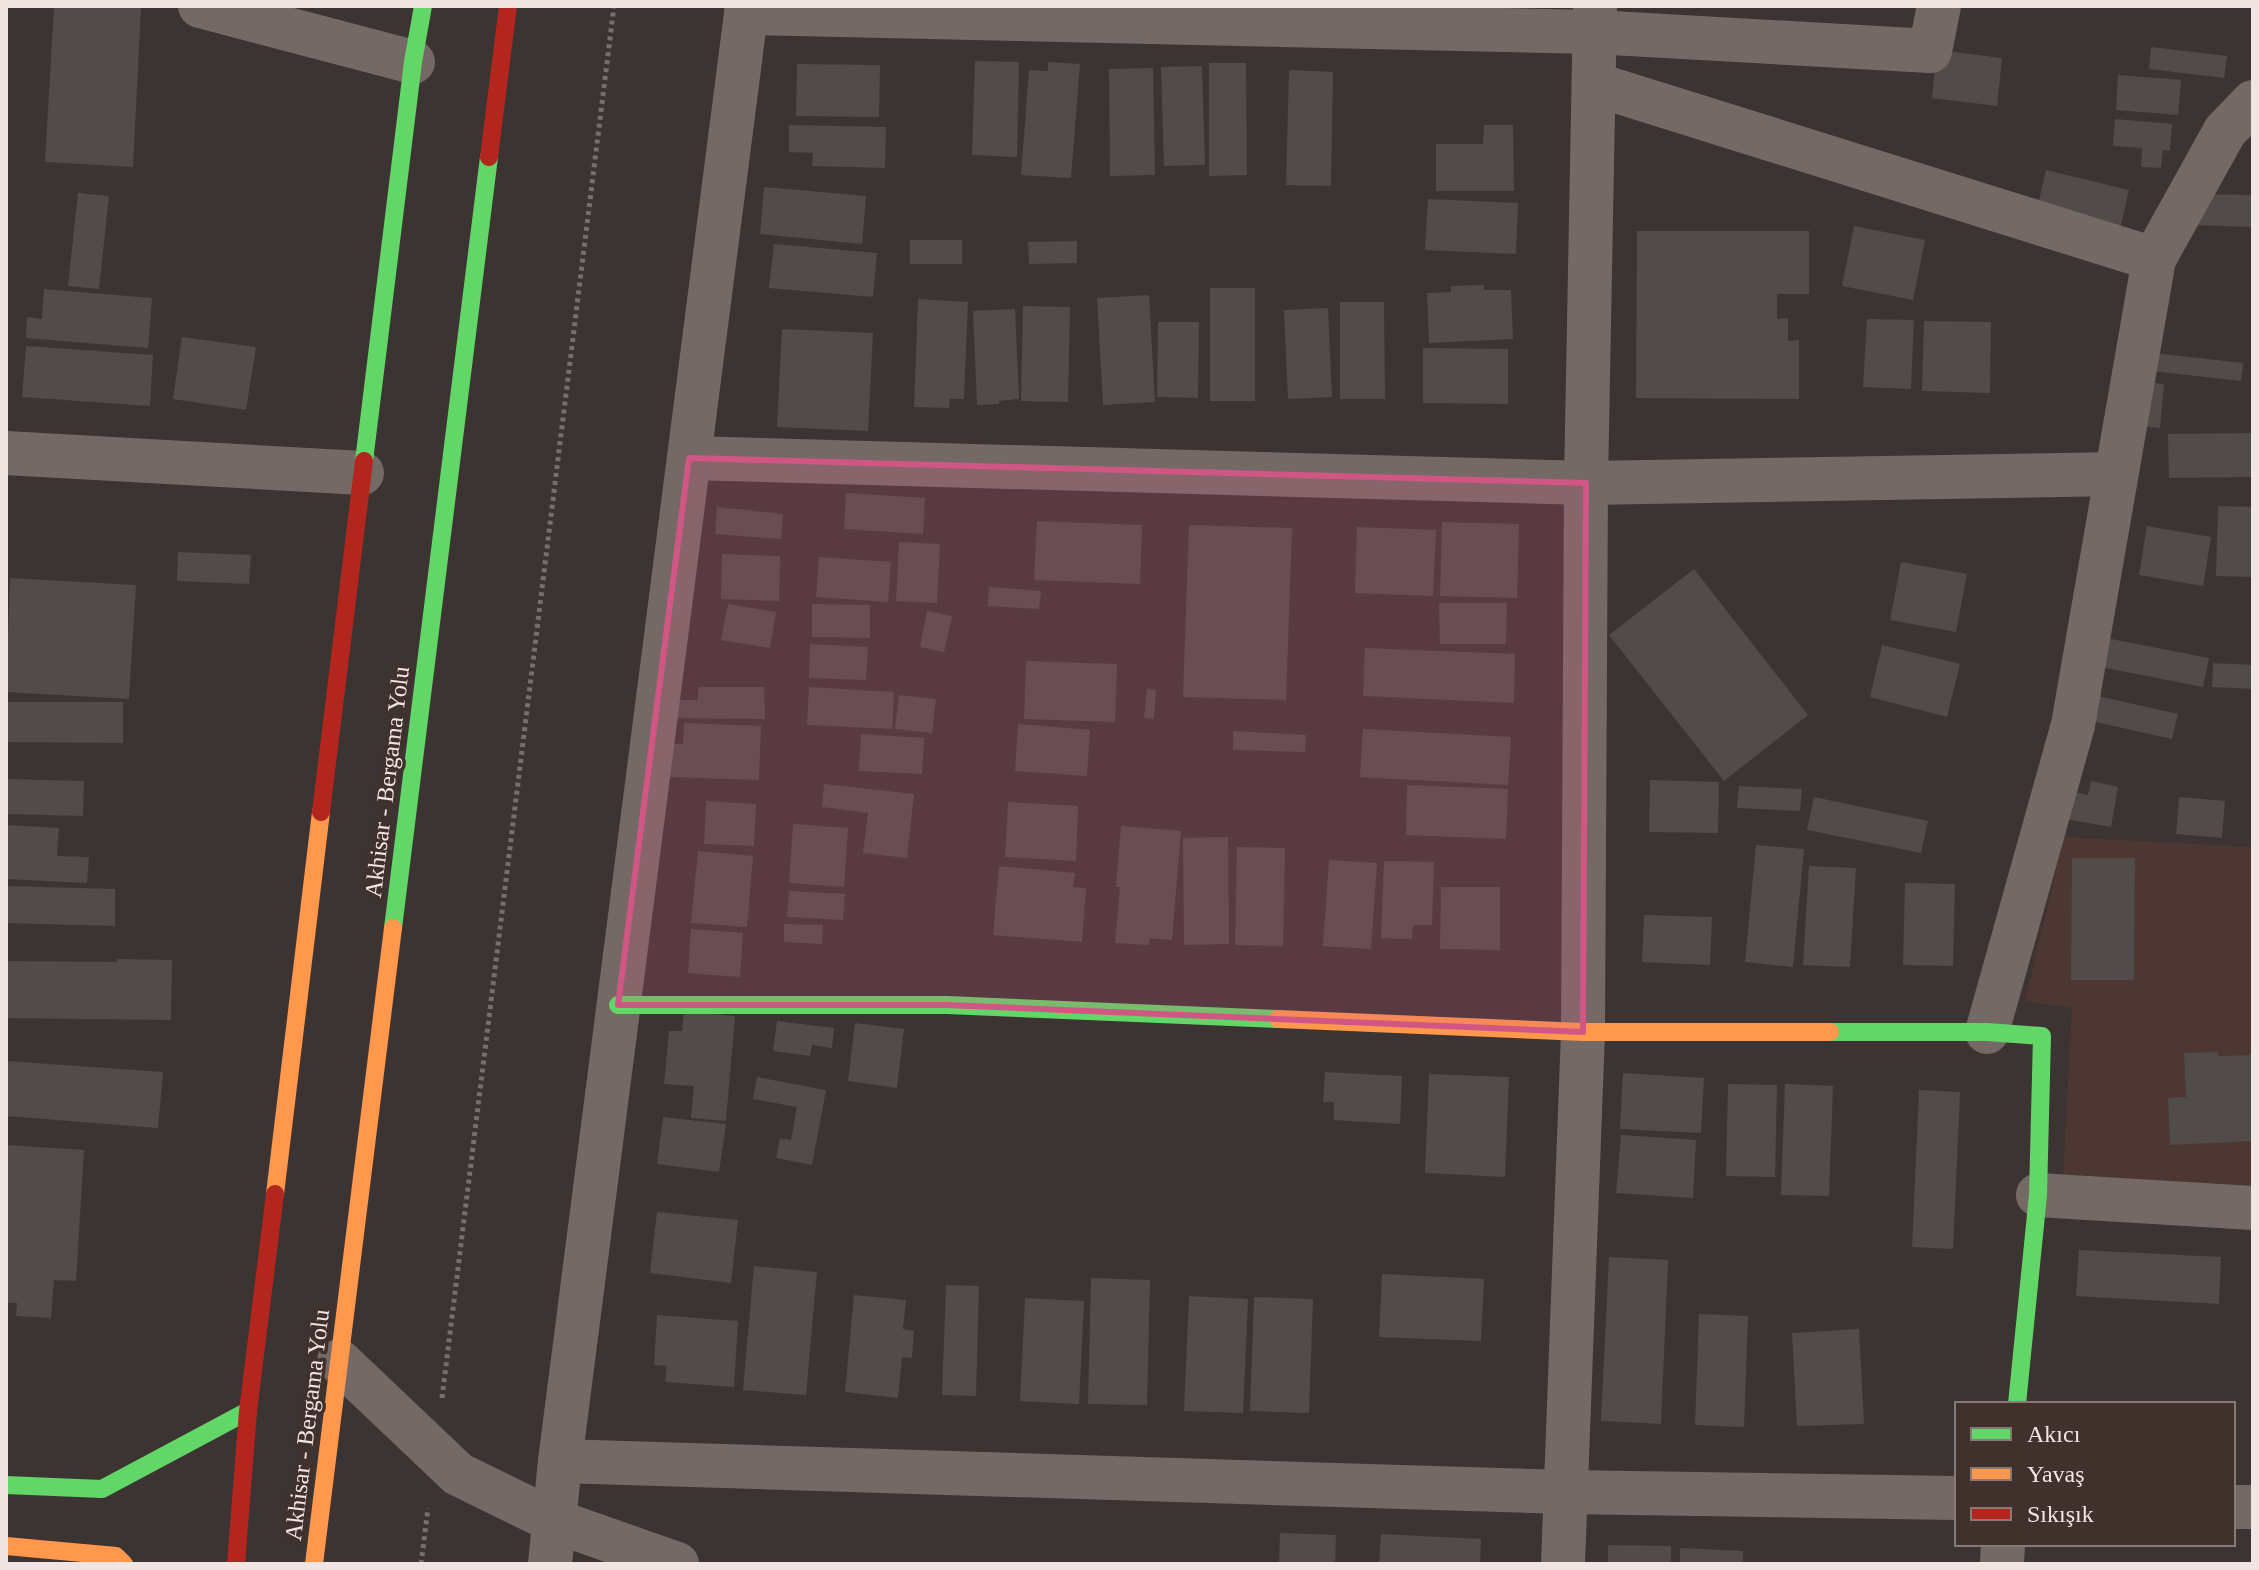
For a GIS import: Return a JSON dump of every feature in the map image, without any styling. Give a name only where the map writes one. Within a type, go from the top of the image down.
[{"type":"main road","points":[[236,1564],[248,1411],[413,62],[423,6]]},
{"type":"main road","name":"Akhisar - Bergama Yolu","points":[[314,1564],[508,6]]},
{"type":"main road","points":[[618,1005],[947,1005],[1583,1032],[1987,1032],[2042,1036],[2038,1195],[2017,1402]]},
{"type":"main road","points":[[6,1485],[102,1489],[248,1411]]},
{"type":"main road","points":[[6,1546],[116,1556],[124,1564]]},
{"type":"street","points":[[200,6],[413,62]]},
{"type":"street","points":[[550,1564],[552,1520],[746,10],[1595,19],[1930,51],[1939,6]]},
{"type":"street","points":[[1563,1564],[1583,1032],[1586,483],[1595,19]]},
{"type":"street","points":[[1594,84],[2154,259]]},
{"type":"street","points":[[1987,1032],[2073,725],[2154,259],[2225,131],[2253,102]]},
{"type":"street","points":[[6,453],[362,473]]},
{"type":"street","points":[[689,458],[1586,483],[2116,474]]},
{"type":"street","points":[[2038,1195],[2253,1208]]},
{"type":"street","points":[[339,1361],[458,1474],[552,1520],[677,1564]]},
{"type":"street","points":[[560,1461],[1565,1492],[1955,1498]]},
{"type":"path","points":[[441,1409],[614,6]]},
{"type":"path","points":[[421,1564],[429,1502]]},
{"type":"highlighted area","points":[[689,458],[1586,483],[1583,1032],[947,1005],[618,1005]]},
{"type":"shaded area","points":[[2064,837],[2253,847],[2253,1186],[2063,1174],[2072,1008],[2025,1001]]},
{"type":"building","points":[[54,6],[141,8],[133,167],[45,162]]},
{"type":"building","points":[[2151,47],[2227,56],[2224,78],[2149,69]]},
{"type":"building","points":[[1937,50],[2002,58],[1997,106],[1932,98]]},
{"type":"building","points":[[975,61],[1019,62],[1017,157],[972,155]]},
{"type":"building","points":[[1048,62],[1080,64],[1071,178],[1021,175],[1029,70],[1048,71]]},
{"type":"building","points":[[1209,63],[1246,63],[1247,175],[1209,176]]},
{"type":"building","points":[[797,64],[880,65],[879,117],[796,116]]},
{"type":"building","points":[[1202,66],[1205,165],[1164,166],[1161,67]]},
{"type":"building","points":[[1153,68],[1155,175],[1110,176],[1109,69]]},
{"type":"building","points":[[1289,70],[1333,72],[1331,186],[1286,185]]},
{"type":"building","points":[[2118,75],[2181,80],[2178,115],[2116,110]]},
{"type":"building","points":[[2115,119],[2172,124],[2170,151],[2163,150],[2161,168],[2141,167],[2142,148],[2113,146]]},
{"type":"building","points":[[789,125],[886,127],[885,168],[812,166],[813,153],[789,152]]},
{"type":"building","points":[[1484,125],[1513,125],[1514,191],[1436,191],[1436,144],[1483,144]]},
{"type":"building","points":[[2046,170],[2129,190],[2119,233],[2036,213]]},
{"type":"building","points":[[764,187],[866,196],[862,244],[760,234]]},
{"type":"building","points":[[78,193],[109,196],[99,289],[68,286]]},
{"type":"building","points":[[2196,194],[2253,195],[2253,227],[2195,225]]},
{"type":"building","points":[[1428,199],[1518,203],[1516,254],[1425,250]]},
{"type":"building","points":[[1854,226],[1925,240],[1913,300],[1842,286]]},
{"type":"building","points":[[1637,231],[1809,231],[1809,294],[1777,294],[1777,319],[1788,318],[1788,341],[1799,340],[1799,399],[1636,398]]},
{"type":"building","points":[[910,240],[962,240],[962,264],[910,264]]},
{"type":"building","points":[[1077,241],[1077,263],[1029,264],[1028,242]]},
{"type":"building","points":[[774,244],[877,253],[873,297],[769,288]]},
{"type":"building","points":[[1484,285],[1484,290],[1511,290],[1513,339],[1429,343],[1427,293],[1451,292],[1451,286]]},
{"type":"building","points":[[1210,288],[1255,288],[1255,401],[1210,401]]},
{"type":"building","points":[[44,289],[152,298],[148,348],[26,338],[27,317],[42,319]]},
{"type":"building","points":[[1149,295],[1155,402],[1103,405],[1097,298]]},
{"type":"building","points":[[918,299],[968,302],[964,399],[950,399],[949,408],[914,407]]},
{"type":"building","points":[[1340,302],[1384,302],[1385,399],[1340,399]]},
{"type":"building","points":[[1023,306],[1070,307],[1068,402],[1021,401]]},
{"type":"building","points":[[1328,308],[1332,397],[1288,399],[1284,310]]},
{"type":"building","points":[[1015,309],[1019,399],[977,405],[973,311]]},
{"type":"building","points":[[1867,319],[1914,320],[1911,389],[1863,387]]},
{"type":"building","points":[[1924,321],[1991,322],[1990,393],[1922,391]]},
{"type":"building","points":[[1158,322],[1199,322],[1198,398],[1157,397]]},
{"type":"building","points":[[782,329],[873,333],[868,431],[777,427]]},
{"type":"building","points":[[182,337],[256,347],[246,410],[173,399]]},
{"type":"building","points":[[26,346],[153,355],[150,406],[22,397]]},
{"type":"building","points":[[1423,348],[1508,349],[1508,404],[1423,403]]},
{"type":"building","points":[[2145,352],[2243,363],[2241,381],[2143,370]]},
{"type":"building","points":[[2144,382],[2164,384],[2160,428],[2140,426]]},
{"type":"building","points":[[2253,433],[2253,477],[2169,478],[2168,434]]},
{"type":"building","points":[[846,493],[925,498],[923,534],[844,529]]},
{"type":"building","points":[[2218,506],[2253,507],[2253,577],[2216,576]]},
{"type":"building","points":[[717,507],[783,514],[781,539],[715,534]]},
{"type":"building","points":[[1037,521],[1142,525],[1140,584],[1034,580]]},
{"type":"building","points":[[1442,522],[1519,524],[1517,598],[1440,596]]},
{"type":"building","points":[[1189,525],[1292,528],[1286,700],[1183,697]]},
{"type":"building","points":[[2147,526],[2211,537],[2203,586],[2139,575]]},
{"type":"building","points":[[1357,527],[1436,530],[1433,596],[1355,593]]},
{"type":"building","points":[[899,542],[940,544],[937,603],[896,601]]},
{"type":"building","points":[[178,552],[251,555],[249,584],[177,581]]},
{"type":"building","points":[[722,554],[780,556],[779,601],[721,599]]},
{"type":"building","points":[[819,557],[891,562],[888,602],[816,597]]},
{"type":"building","points":[[1901,562],[1967,574],[1956,632],[1890,620]]},
{"type":"building","points":[[1694,569],[1808,715],[1724,781],[1609,635]]},
{"type":"building","points":[[10,578],[136,585],[129,699],[6,692]]},
{"type":"building","points":[[989,587],[1041,591],[1039,609],[988,606]]},
{"type":"building","points":[[1439,603],[1507,603],[1506,644],[1440,644]]},
{"type":"building","points":[[728,604],[776,612],[770,648],[721,640]]},
{"type":"building","points":[[812,604],[870,605],[870,638],[812,637]]},
{"type":"building","points":[[927,611],[952,616],[944,652],[920,647]]},
{"type":"building","points":[[2101,637],[2209,658],[2203,687],[2096,666]]},
{"type":"building","points":[[810,644],[868,647],[866,680],[809,678]]},
{"type":"building","points":[[1882,645],[1960,664],[1947,717],[1870,697]]},
{"type":"building","points":[[1365,648],[1515,654],[1514,703],[1363,696]]},
{"type":"building","points":[[1026,661],[1117,664],[1115,722],[1024,719]]},
{"type":"building","points":[[2213,663],[2253,665],[2253,689],[2212,687]]},
{"type":"building","points":[[698,687],[764,687],[765,719],[664,718],[664,700],[698,700]]},
{"type":"building","points":[[809,687],[894,692],[892,729],[807,725]]},
{"type":"building","points":[[1147,689],[1156,690],[1154,719],[1144,718]]},
{"type":"building","points":[[899,695],[936,699],[932,733],[895,729]]},
{"type":"building","points":[[2093,695],[2178,714],[2172,739],[2087,720]]},
{"type":"building","points":[[6,702],[123,702],[123,743],[6,742]]},
{"type":"building","points":[[684,723],[761,726],[759,780],[669,777],[670,744],[683,744]]},
{"type":"building","points":[[1018,724],[1090,730],[1087,776],[1015,771]]},
{"type":"building","points":[[1363,729],[1511,737],[1508,785],[1360,777]]},
{"type":"building","points":[[1233,731],[1306,735],[1305,752],[1233,750]]},
{"type":"building","points":[[861,734],[924,738],[922,774],[859,771]]},
{"type":"building","points":[[6,779],[84,781],[83,816],[6,814]]},
{"type":"building","points":[[1650,780],[1719,782],[1718,833],[1649,832]]},
{"type":"building","points":[[2091,781],[2118,787],[2111,827],[2059,818],[2064,790],[2088,795]]},
{"type":"building","points":[[824,784],[914,794],[907,858],[863,853],[868,813],[822,807]]},
{"type":"building","points":[[1407,785],[1508,789],[1506,839],[1406,835]]},
{"type":"building","points":[[1739,786],[1802,789],[1800,811],[1737,808]]},
{"type":"building","points":[[1814,797],[1928,821],[1921,853],[1807,830]]},
{"type":"building","points":[[2179,797],[2225,801],[2222,838],[2176,834]]},
{"type":"building","points":[[706,801],[756,804],[754,846],[704,844]]},
{"type":"building","points":[[1008,802],[1078,806],[1076,861],[1005,857]]},
{"type":"building","points":[[793,824],[848,828],[844,887],[789,883]]},
{"type":"building","points":[[6,825],[59,828],[57,856],[89,857],[87,883],[6,879]]},
{"type":"building","points":[[1121,826],[1181,831],[1172,940],[1150,938],[1149,945],[1115,943]]},
{"type":"building","points":[[1228,837],[1229,944],[1184,945],[1183,838]]},
{"type":"building","points":[[1756,845],[1804,849],[1793,967],[1745,962]]},
{"type":"building","points":[[1237,847],[1285,848],[1283,946],[1235,945]]},
{"type":"building","points":[[698,851],[753,856],[747,927],[691,923]]},
{"type":"building","points":[[2072,858],[2135,858],[2134,980],[2071,980]]},
{"type":"building","points":[[1329,860],[1377,863],[1371,949],[1323,946]]},
{"type":"building","points":[[1384,861],[1434,862],[1432,925],[1413,925],[1412,939],[1381,938]]},
{"type":"building","points":[[999,866],[1075,873],[1073,887],[1086,888],[1082,942],[993,935]]},
{"type":"building","points":[[1809,866],[1856,868],[1850,967],[1803,965]]},
{"type":"building","points":[[1905,883],[1955,884],[1953,966],[1903,965]]},
{"type":"building","points":[[6,886],[115,889],[115,926],[6,923]]},
{"type":"building","points":[[1441,887],[1500,887],[1500,950],[1440,949]]},
{"type":"building","points":[[789,891],[845,894],[843,920],[787,917]]},
{"type":"building","points":[[1644,915],[1712,917],[1710,965],[1642,962]]},
{"type":"building","points":[[784,924],[823,925],[822,944],[784,942]]},
{"type":"building","points":[[691,929],[743,933],[740,977],[688,973]]},
{"type":"building","points":[[117,959],[172,960],[171,1020],[6,1018],[8,961],[117,962]]},
{"type":"building","points":[[684,1011],[735,1016],[726,1121],[691,1118],[694,1086],[664,1084],[669,1031],[682,1031]]},
{"type":"building","points":[[777,1021],[834,1028],[832,1048],[812,1045],[810,1056],[773,1051]]},
{"type":"building","points":[[855,1023],[904,1029],[897,1088],[848,1081]]},
{"type":"building","points":[[2218,1052],[2218,1056],[2253,1055],[2253,1141],[2170,1145],[2168,1098],[2186,1097],[2184,1053]]},
{"type":"building","points":[[6,1061],[163,1072],[158,1128],[6,1116]]},
{"type":"building","points":[[1325,1072],[1402,1076],[1400,1124],[1334,1120],[1334,1102],[1323,1102]]},
{"type":"building","points":[[1623,1073],[1704,1078],[1701,1133],[1620,1129]]},
{"type":"building","points":[[1429,1074],[1509,1077],[1505,1177],[1425,1173]]},
{"type":"building","points":[[757,1077],[826,1090],[812,1165],[776,1158],[780,1138],[791,1140],[797,1107],[753,1099]]},
{"type":"building","points":[[1728,1084],[1777,1085],[1775,1177],[1726,1176]]},
{"type":"building","points":[[1785,1084],[1833,1086],[1829,1196],[1781,1195]]},
{"type":"building","points":[[1919,1090],[1960,1092],[1953,1249],[1912,1247]]},
{"type":"building","points":[[663,1117],[726,1124],[719,1172],[657,1164]]},
{"type":"building","points":[[1621,1135],[1696,1140],[1693,1198],[1616,1193]]},
{"type":"building","points":[[6,1145],[84,1150],[76,1281],[54,1280],[51,1318],[16,1316],[17,1303],[6,1303]]},
{"type":"building","points":[[657,1212],[738,1220],[731,1283],[650,1273]]},
{"type":"building","points":[[2079,1250],[2221,1257],[2219,1304],[2076,1296]]},
{"type":"building","points":[[1609,1257],[1668,1260],[1661,1424],[1601,1421]]},
{"type":"building","points":[[754,1266],[817,1272],[806,1395],[743,1390]]},
{"type":"building","points":[[1382,1274],[1484,1279],[1481,1341],[1379,1337]]},
{"type":"building","points":[[1091,1278],[1150,1280],[1147,1405],[1088,1404]]},
{"type":"building","points":[[946,1285],[979,1286],[976,1396],[942,1395]]},
{"type":"building","points":[[854,1295],[906,1300],[903,1329],[914,1331],[912,1358],[902,1357],[898,1398],[845,1392]]},
{"type":"building","points":[[1189,1296],[1248,1299],[1243,1413],[1184,1411]]},
{"type":"building","points":[[1254,1297],[1313,1299],[1309,1413],[1250,1411]]},
{"type":"building","points":[[1025,1298],[1084,1301],[1079,1404],[1020,1401]]},
{"type":"building","points":[[1699,1314],[1748,1316],[1744,1427],[1695,1425]]},
{"type":"building","points":[[657,1315],[738,1321],[734,1387],[665,1382],[667,1366],[654,1365]]},
{"type":"building","points":[[1859,1329],[1864,1424],[1797,1426],[1792,1333]]},
{"type":"building","points":[[1280,1533],[1336,1535],[1335,1564],[1279,1564]]},
{"type":"building","points":[[1381,1534],[1481,1539],[1480,1564],[1379,1564]]},
{"type":"building","points":[[1608,1545],[1671,1546],[1671,1564],[1608,1564]]},
{"type":"building","points":[[1680,1548],[1743,1551],[1743,1564],[1680,1564]]},
{"type":"traffic: fast","points":[[364,461],[413,62],[423,6]]},
{"type":"traffic: fast","points":[[393,928],[489,157]]},
{"type":"traffic: fast","points":[[618,1005],[947,1005],[1278,1019]]},
{"type":"traffic: fast","points":[[1830,1032],[1987,1032],[2042,1036],[2038,1195],[2017,1402]]},
{"type":"traffic: fast","points":[[6,1485],[102,1489],[248,1411]]},
{"type":"traffic: slow","points":[[275,1194],[321,812]]},
{"type":"traffic: slow","points":[[314,1564],[393,928]]},
{"type":"traffic: slow","points":[[1278,1019],[1583,1032],[1830,1032]]},
{"type":"traffic: slow","points":[[6,1546],[116,1556],[124,1564]]},
{"type":"traffic: jam","points":[[489,157],[508,6]]},
{"type":"traffic: jam","points":[[321,812],[364,461]]},
{"type":"traffic: jam","points":[[236,1564],[248,1411],[275,1194]]}]
